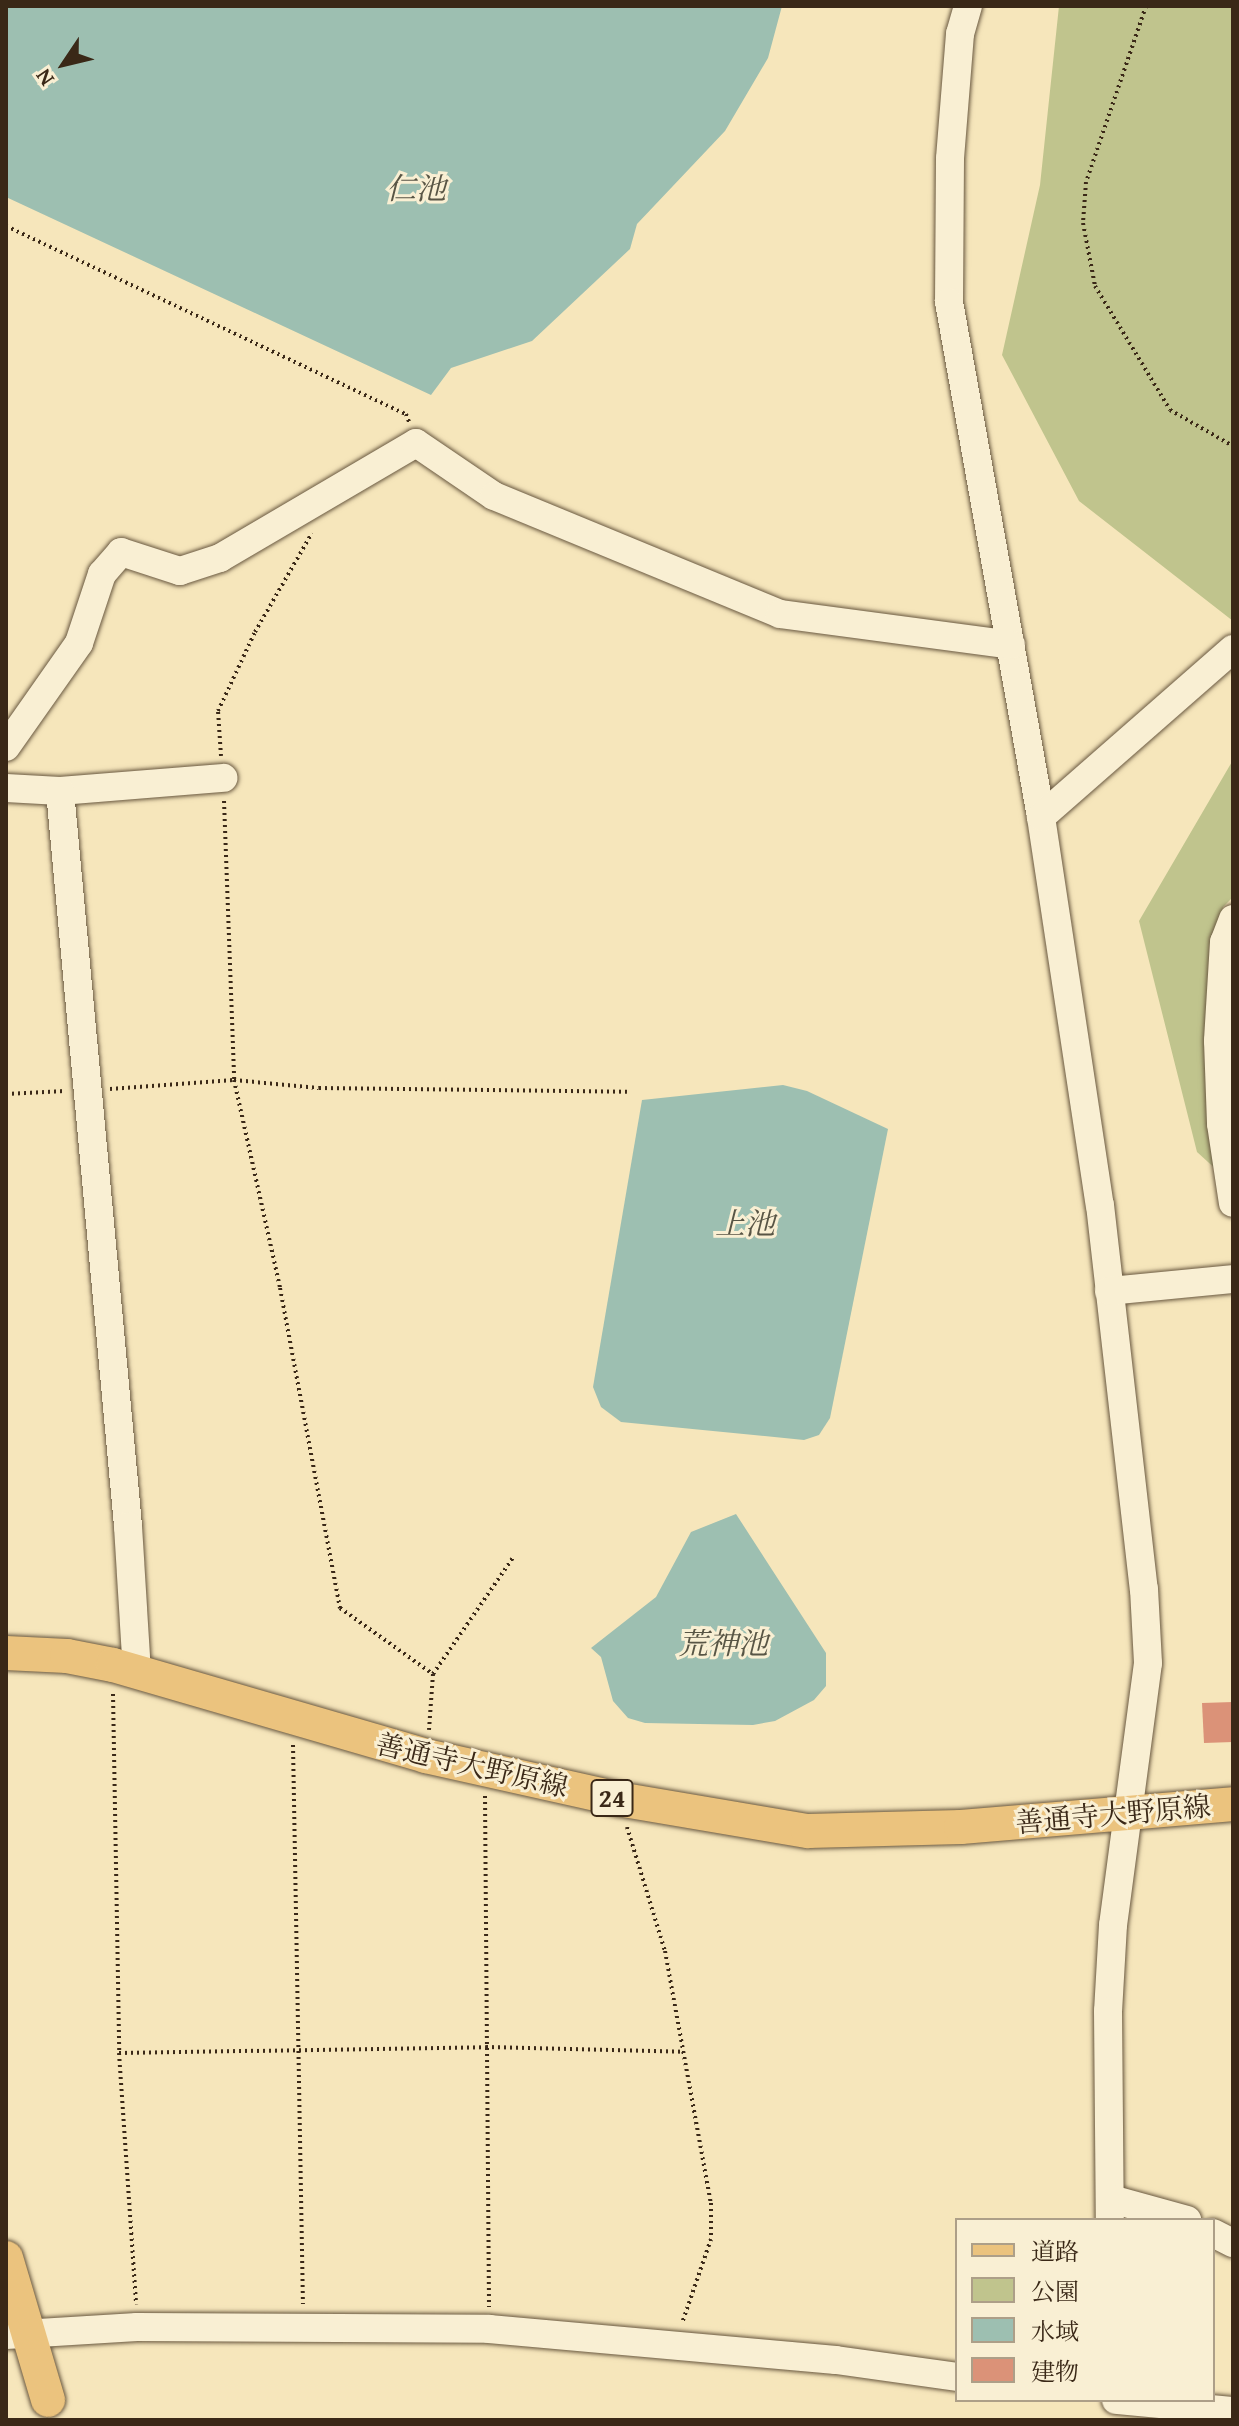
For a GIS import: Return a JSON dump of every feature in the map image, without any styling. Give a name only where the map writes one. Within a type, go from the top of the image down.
[{"type":"main road","name":"善通寺大野原線","points":[[6,1653],[67,1656],[125,1669],[292,1720],[426,1756],[618,1799],[808,1831],[930,1829],[1233,1804]]},
{"type":"main road","points":[[6,2258],[18,2334],[48,2400]]},
{"type":"street","points":[[968,6],[960,34],[950,159],[949,302],[1041,817],[1109,1291],[1148,1663],[1126,1813],[1108,2011],[1110,2210],[1172,2218]]},
{"type":"street","points":[[6,747],[79,643],[102,574],[121,552],[180,571],[220,558],[416,443],[494,496],[780,614],[1011,645]]},
{"type":"street","points":[[1041,817],[1233,649]]},
{"type":"street","points":[[6,788],[60,791],[223,778]]},
{"type":"street","points":[[60,791],[128,1526],[125,1669]]},
{"type":"street","points":[[1233,919],[1224,942],[1218,1041],[1221,1124],[1233,1203]]},
{"type":"street","points":[[1109,1291],[1233,1279]]},
{"type":"street","points":[[1215,2234],[1233,2243]]},
{"type":"street","points":[[18,2334],[137,2327],[489,2329],[674,2348],[836,2360],[955,2377]]},
{"type":"street","points":[[1129,2406],[1233,2411]]},
{"type":"path","points":[[1146,6],[1086,182],[1083,223],[1093,275],[1107,313],[1170,410],[1233,446]]},
{"type":"path","points":[[6,226],[406,414],[416,443]]},
{"type":"path","points":[[317,525],[255,632],[218,711],[234,1080],[280,1288],[340,1608],[433,1674]]},
{"type":"path","points":[[6,1094],[234,1080],[319,1088],[627,1092]]},
{"type":"path","points":[[426,1756],[433,1674],[514,1556]]},
{"type":"path","points":[[125,1669],[119,2053],[137,2327]]},
{"type":"path","points":[[292,1720],[303,2326]]},
{"type":"path","points":[[485,1767],[489,2329]]},
{"type":"path","points":[[618,1799],[665,1951],[711,2203],[711,2239],[674,2348]]},
{"type":"path","points":[[119,2053],[486,2047],[684,2052]]},
{"type":"green space","points":[[1059,6],[1233,6],[1233,621],[1079,501],[1002,355],[1040,185]]},
{"type":"green space","points":[[1233,760],[1233,897],[1223,907],[1215,954],[1219,1172],[1197,1152],[1139,921]]},
{"type":"water","name":"仁池","points":[[6,6],[782,6],[768,58],[725,131],[637,224],[630,249],[532,341],[451,368],[431,395],[6,197]]},
{"type":"water","name":"上池","points":[[783,1085],[807,1091],[888,1129],[830,1418],[819,1435],[804,1440],[621,1422],[601,1407],[593,1387],[642,1100]]},
{"type":"water","name":"荒神池","points":[[736,1514],[826,1653],[826,1686],[814,1700],[775,1721],[753,1725],[645,1723],[628,1718],[613,1701],[601,1657],[591,1648],[656,1597],[691,1532]]},
{"type":"building","points":[[1233,1702],[1233,1742],[1204,1743],[1202,1703]]}]
